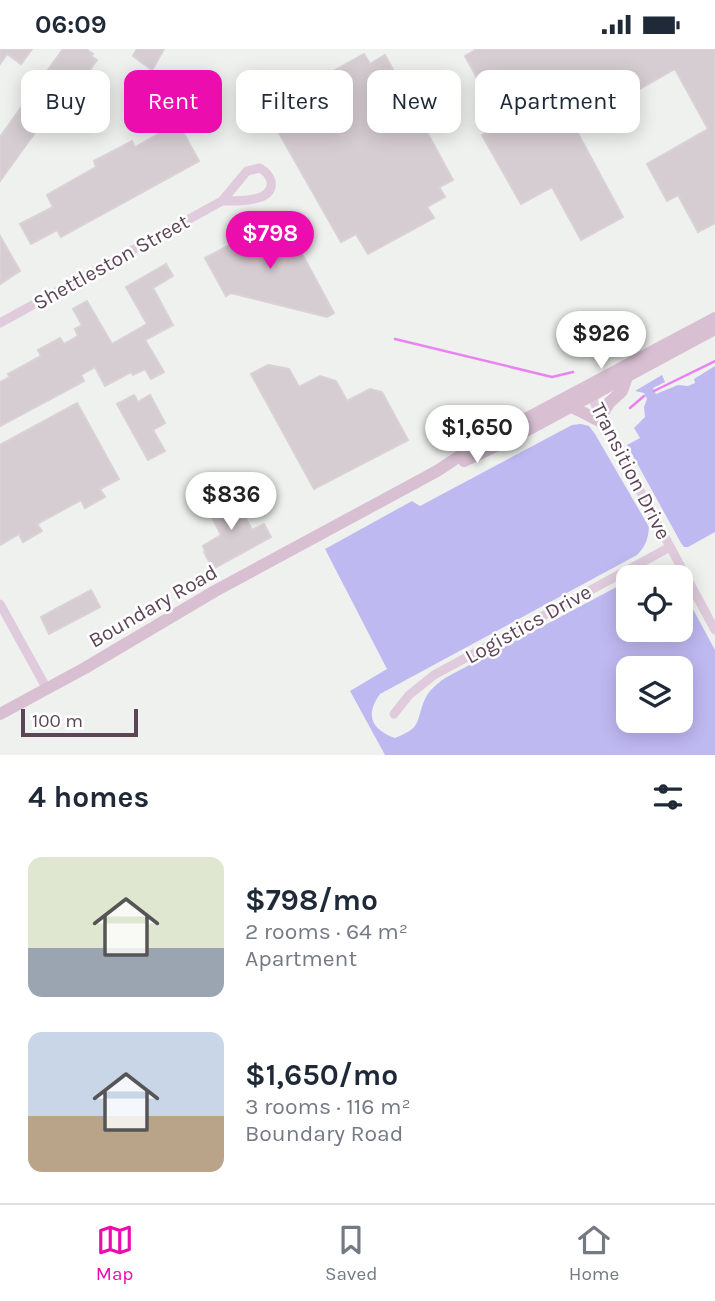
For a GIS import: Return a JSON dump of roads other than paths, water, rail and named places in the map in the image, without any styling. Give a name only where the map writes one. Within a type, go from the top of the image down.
[{"type":"main road","name":"Boundary Road","points":[[437,471],[489,450],[571,407],[590,391],[715,318]]},
{"type":"main road","name":"Boundary Road","points":[[0,714],[215,591],[437,471],[475,446],[590,391],[626,377],[715,329]]},
{"type":"main road","points":[[571,407],[582,411],[591,419],[603,419],[609,403],[622,391],[626,377]]},
{"type":"street","name":"Shettleston Street","points":[[0,323],[222,201],[247,171],[260,168],[267,173],[271,188],[266,195],[222,201]]},
{"type":"street","name":"Transition Drive","points":[[590,391],[715,629]]},
{"type":"street","name":"Logistics Drive","points":[[394,714],[409,695],[434,675],[670,547]]},
{"type":"street","points":[[0,604],[47,689]]},
{"type":"waterway","points":[[395,339],[552,377],[573,372]]},
{"type":"waterway","points":[[654,391],[715,361]]},
{"type":"waterway","points":[[630,408],[644,396]]}]
